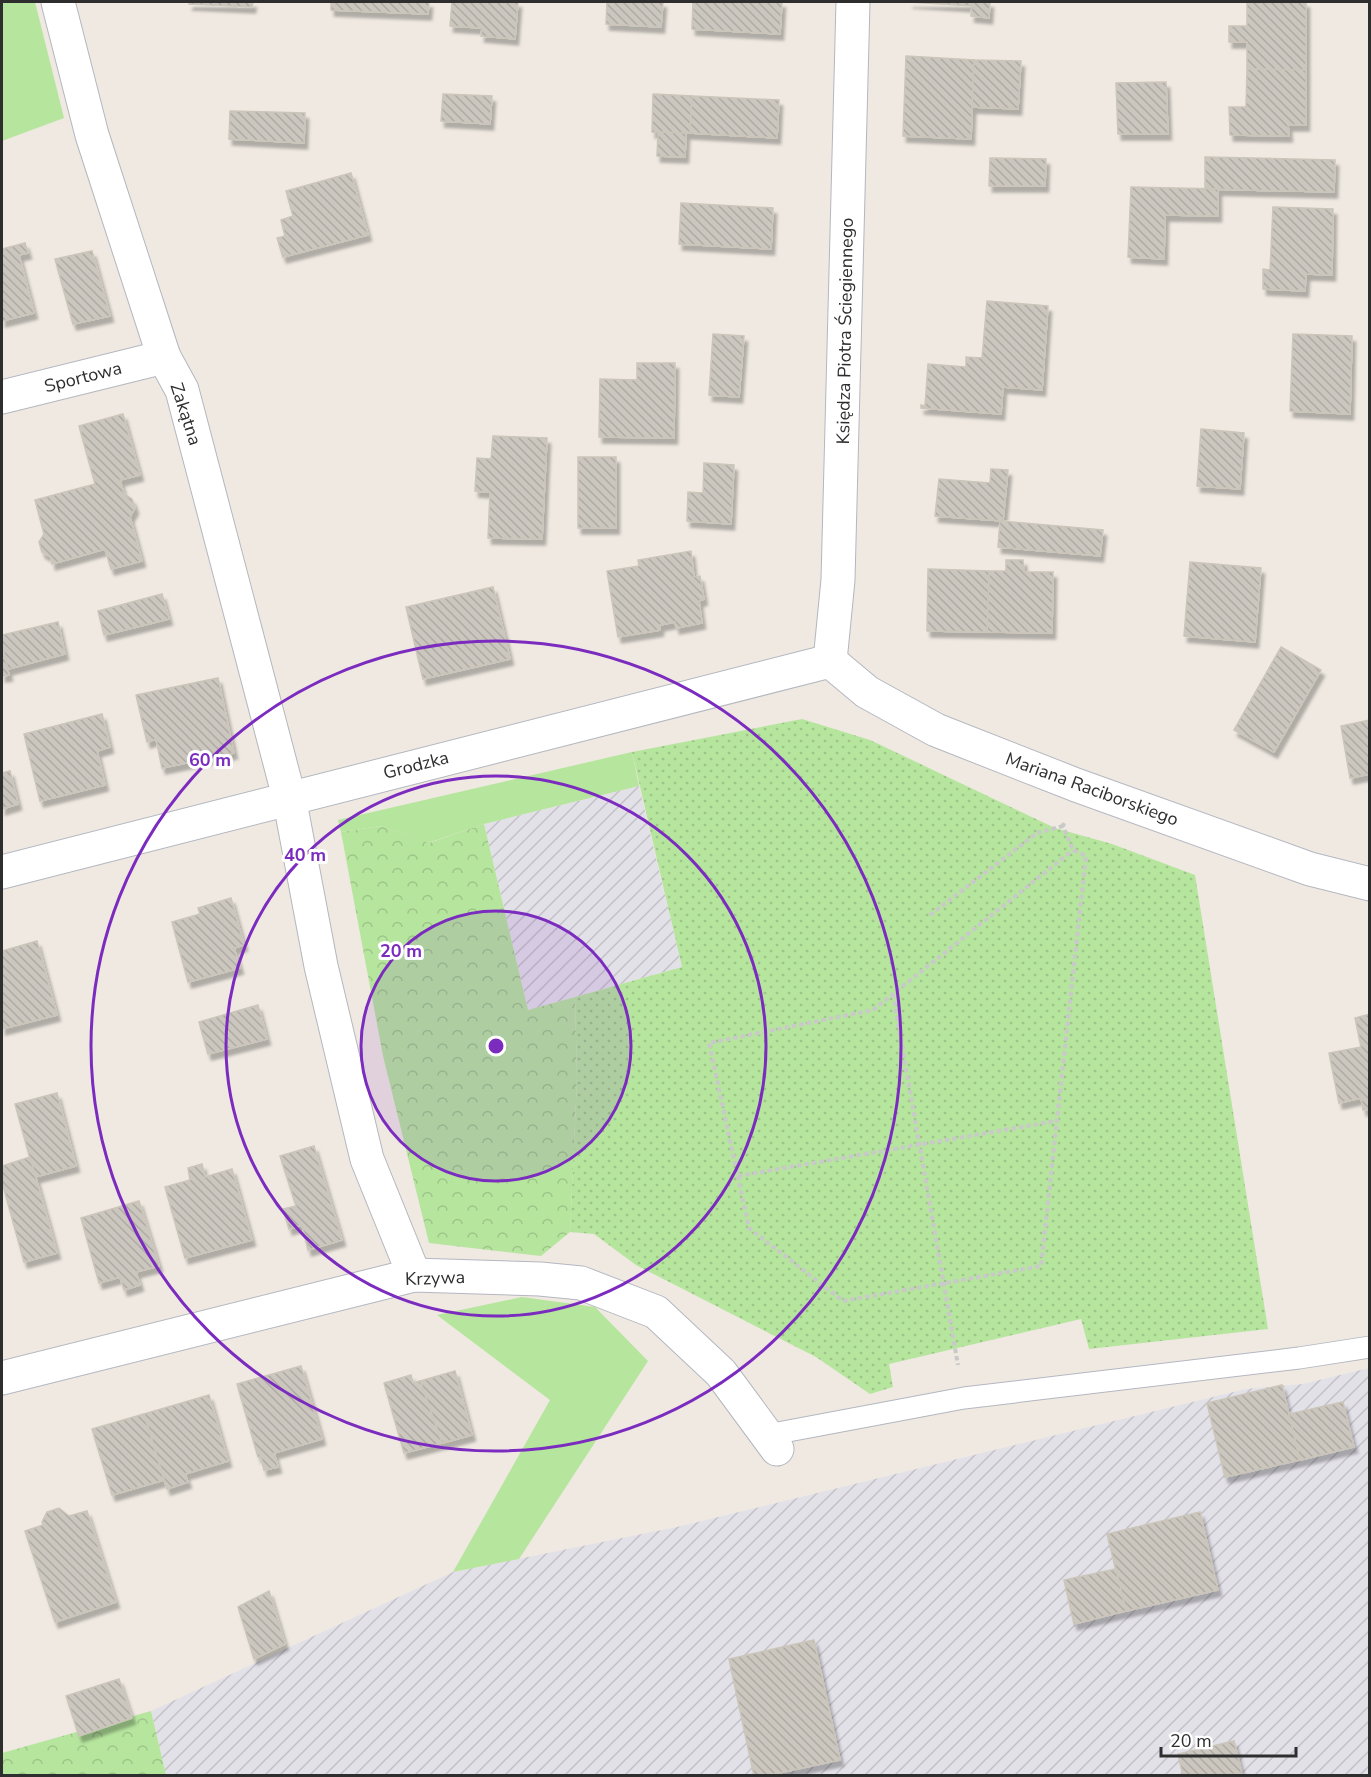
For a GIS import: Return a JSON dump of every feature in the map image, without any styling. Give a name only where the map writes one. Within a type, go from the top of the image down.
[{"type":"street","name":"Zakątna","points":[[58,2],[92,135],[164,357],[182,390],[289,797],[321,966],[367,1159],[414,1275]]},
{"type":"street","name":"Księdza Piotra Ściegiennego","points":[[830,661],[838,580],[853,2]]},
{"type":"street","name":"Sportowa","points":[[2,397],[164,357]]},
{"type":"street","name":"Grodzka","points":[[2,872],[289,797],[830,661]]},
{"type":"street","name":"Mariana Raciborskiego","points":[[830,661],[867,693],[936,730],[1076,784],[1310,869],[1370,884]]},
{"type":"street","name":"Krzywa","points":[[2,1378],[414,1275],[540,1279],[581,1283],[656,1312],[721,1373],[772,1442]]},
{"type":"lane","points":[[772,1442],[964,1398],[1299,1358],[1370,1347]]},
{"type":"path","points":[[1066,816],[1063,826],[1073,850],[1086,856],[1041,1266],[843,1301],[749,1228],[709,1043],[873,1010],[1073,850]]},
{"type":"path","points":[[930,915],[1037,833],[1063,826]]},
{"type":"path","points":[[893,993],[964,1398]]},
{"type":"path","points":[[738,1176],[1056,1121]]},
{"type":"shaded area","points":[[639,786],[682,967],[528,1010],[484,824]]},
{"type":"shaded area","points":[[1369,1368],[1369,1775],[166,1775],[151,1711],[453,1572],[677,1527],[1246,1389],[1303,1384]]},
{"type":"green space","points":[[2,2],[35,2],[64,118],[2,141]]},
{"type":"green space","points":[[802,719],[870,740],[1055,828],[1112,844],[1195,875],[1268,1329],[1089,1349],[1081,1319],[889,1364],[893,1387],[870,1394],[816,1357],[636,1265],[594,1234],[570,1232],[577,1079],[575,997],[682,967],[632,752]]},
{"type":"green space","points":[[632,752],[639,786],[484,824],[428,843],[381,826],[341,832],[338,820]]},
{"type":"green space","points":[[484,824],[528,1010],[575,997],[577,1079],[570,1232],[541,1256],[429,1243],[383,1056],[341,832],[381,826],[429,843]]},
{"type":"green space","points":[[522,1297],[595,1307],[648,1361],[519,1559],[453,1572],[550,1400],[437,1315]]},
{"type":"green space","points":[[151,1711],[166,1775],[2,1776],[2,1753]]},
{"type":"building","points":[[190,2],[253,2],[252,7],[189,4]]},
{"type":"building","points":[[331,2],[429,2],[428,14],[331,10]]},
{"type":"building","points":[[452,2],[518,2],[515,39],[481,36],[482,28],[450,26]]},
{"type":"building","points":[[607,2],[663,2],[661,27],[606,24]]},
{"type":"building","points":[[693,2],[782,2],[780,34],[692,29]]},
{"type":"building","points":[[909,2],[990,2],[989,18],[971,16],[972,6]]},
{"type":"building","points":[[1247,2],[1306,2],[1306,70],[1247,69],[1247,42],[1229,42],[1229,26],[1247,26]]},
{"type":"building","points":[[906,56],[974,60],[971,139],[903,136]]},
{"type":"building","points":[[974,60],[1021,61],[1018,109],[972,107]]},
{"type":"building","points":[[1247,69],[1306,70],[1306,125],[1288,125],[1289,136],[1230,135],[1229,107],[1246,107]]},
{"type":"building","points":[[1166,82],[1168,134],[1118,134],[1116,83]]},
{"type":"building","points":[[443,94],[492,96],[490,124],[441,121]]},
{"type":"building","points":[[653,94],[692,96],[690,133],[652,132]]},
{"type":"building","points":[[692,96],[779,100],[777,138],[690,133]]},
{"type":"building","points":[[230,111],[305,113],[304,143],[229,139]]},
{"type":"building","points":[[658,132],[686,133],[685,157],[657,156]]},
{"type":"building","points":[[1205,157],[1335,160],[1334,192],[1205,189]]},
{"type":"building","points":[[990,158],[1046,159],[1045,186],[989,186]]},
{"type":"building","points":[[351,173],[368,235],[283,257],[277,238],[285,236],[281,220],[293,216],[286,191]]},
{"type":"building","points":[[1131,187],[1218,189],[1218,216],[1165,215],[1164,259],[1128,257]]},
{"type":"building","points":[[681,203],[773,208],[771,249],[679,244]]},
{"type":"building","points":[[1273,207],[1333,209],[1332,275],[1306,274],[1305,291],[1263,289],[1263,269],[1270,270]]},
{"type":"building","points":[[25,243],[28,253],[19,255],[34,313],[2,321],[2,249]]},
{"type":"building","points":[[92,251],[110,316],[73,324],[55,259]]},
{"type":"building","points":[[987,301],[1048,306],[1042,390],[1003,387],[1001,414],[921,408],[921,405],[925,406],[928,364],[966,367],[966,357],[982,358]]},
{"type":"building","points":[[713,334],[744,336],[739,397],[709,395]]},
{"type":"building","points":[[1293,334],[1352,336],[1350,414],[1290,411]]},
{"type":"building","points":[[637,363],[675,363],[674,438],[599,437],[600,379],[637,380]]},
{"type":"building","points":[[123,414],[140,475],[120,480],[124,494],[132,499],[135,508],[130,517],[142,561],[111,569],[105,549],[52,564],[51,557],[42,552],[39,542],[44,534],[35,500],[95,484],[79,426]]},
{"type":"building","points":[[1201,429],[1244,433],[1240,489],[1197,486]]},
{"type":"building","points":[[493,436],[547,438],[542,539],[488,538],[490,492],[475,491],[477,458],[491,459]]},
{"type":"building","points":[[578,457],[616,457],[616,528],[578,528]]},
{"type":"building","points":[[704,463],[734,465],[731,524],[687,521],[688,492],[703,493]]},
{"type":"building","points":[[991,469],[1008,470],[1003,521],[935,516],[939,479],[990,483]]},
{"type":"building","points":[[1000,521],[1103,530],[1100,556],[998,547]]},
{"type":"building","points":[[691,551],[694,577],[700,576],[704,599],[699,601],[702,623],[676,628],[675,622],[660,625],[660,630],[618,637],[607,571],[639,566],[638,560]]},
{"type":"building","points":[[1006,560],[1023,560],[1024,572],[1053,572],[1052,633],[987,632],[989,571],[1006,571]]},
{"type":"building","points":[[1190,562],[1261,568],[1255,642],[1184,636]]},
{"type":"building","points":[[928,569],[989,571],[987,632],[927,631]]},
{"type":"building","points":[[493,587],[510,659],[423,679],[406,607]]},
{"type":"building","points":[[162,594],[169,619],[104,635],[98,611]]},
{"type":"building","points":[[58,622],[65,654],[8,669],[2,635]]},
{"type":"building","points":[[2,645],[9,675],[2,676]]},
{"type":"building","points":[[1281,647],[1321,670],[1274,752],[1234,730]]},
{"type":"building","points":[[218,678],[234,753],[162,768],[156,739],[147,742],[136,695]]},
{"type":"building","points":[[102,714],[110,747],[97,751],[105,785],[40,801],[24,734]]},
{"type":"building","points":[[1370,720],[1370,774],[1350,778],[1341,726]]},
{"type":"building","points":[[10,771],[18,804],[2,809],[2,773]]},
{"type":"building","points":[[231,898],[244,945],[234,948],[240,968],[188,982],[172,922],[200,914],[198,908]]},
{"type":"building","points":[[37,941],[57,1015],[2,1029],[2,951]]},
{"type":"building","points":[[258,1005],[267,1039],[208,1054],[199,1022]]},
{"type":"building","points":[[1370,1014],[1370,1109],[1363,1110],[1361,1098],[1339,1103],[1329,1053],[1361,1047],[1355,1018]]},
{"type":"building","points":[[57,1093],[76,1166],[35,1177],[15,1104]]},
{"type":"building","points":[[314,1146],[342,1240],[308,1250],[302,1225],[289,1229],[283,1209],[296,1206],[280,1156]]},
{"type":"building","points":[[30,1157],[57,1253],[24,1262],[2,1182],[2,1166]]},
{"type":"building","points":[[202,1164],[205,1177],[232,1169],[252,1240],[185,1258],[165,1187],[190,1180],[188,1168]]},
{"type":"building","points":[[139,1201],[159,1266],[136,1272],[140,1285],[124,1290],[120,1277],[99,1283],[81,1218]]},
{"type":"building","points":[[301,1366],[322,1439],[274,1453],[278,1467],[264,1470],[261,1457],[258,1457],[237,1384]]},
{"type":"building","points":[[455,1371],[472,1435],[442,1443],[420,1381]]},
{"type":"building","points":[[411,1375],[413,1383],[420,1381],[442,1443],[404,1453],[384,1383]]},
{"type":"building","points":[[1282,1385],[1300,1460],[1225,1477],[1207,1403]]},
{"type":"building","points":[[209,1395],[228,1461],[185,1474],[188,1482],[167,1489],[144,1414]]},
{"type":"building","points":[[1343,1402],[1354,1447],[1300,1460],[1289,1414]]},
{"type":"building","points":[[144,1414],[164,1480],[112,1495],[92,1429]]},
{"type":"building","points":[[59,1508],[69,1516],[87,1511],[116,1602],[55,1622],[25,1531],[43,1525],[42,1522],[47,1512]]},
{"type":"building","points":[[1200,1512],[1218,1590],[1126,1611],[1107,1534]]},
{"type":"building","points":[[1116,1569],[1126,1611],[1074,1624],[1064,1580]]},
{"type":"building","points":[[269,1591],[285,1644],[254,1659],[238,1607]]},
{"type":"building","points":[[814,1640],[840,1760],[765,1776],[754,1776],[729,1659]]},
{"type":"building","points":[[119,1679],[132,1718],[79,1736],[66,1696]]},
{"type":"building","points":[[1234,1741],[1242,1774],[1183,1776],[1178,1754]]}]
